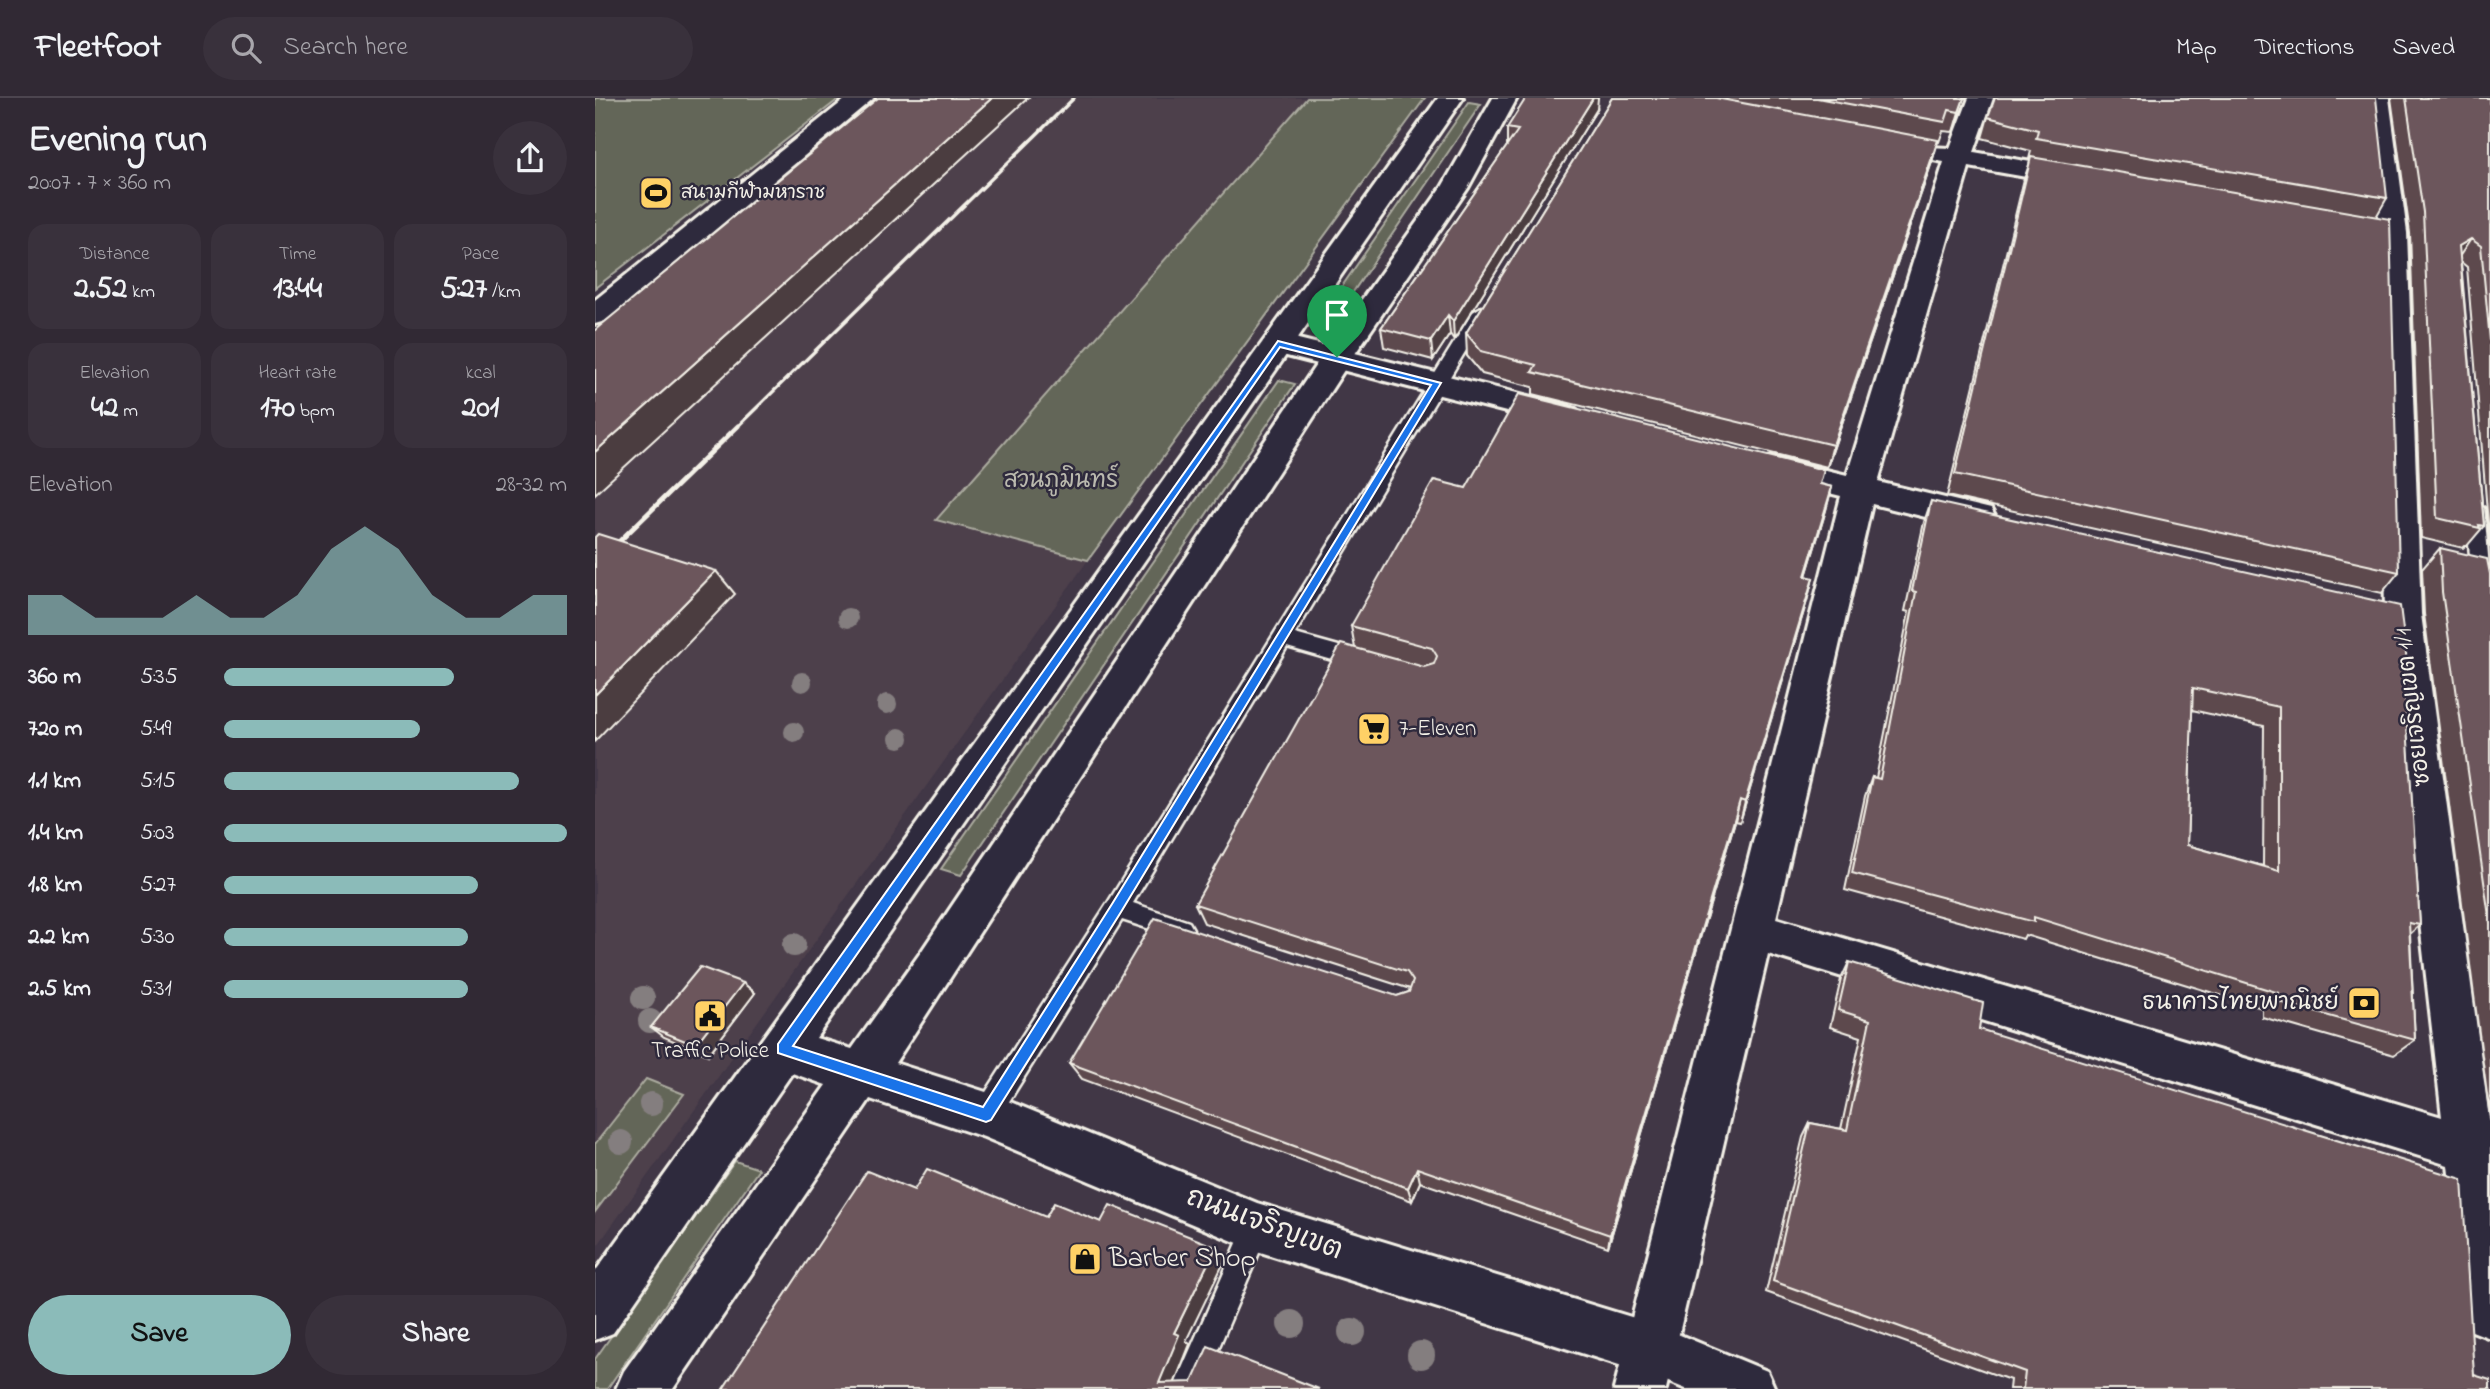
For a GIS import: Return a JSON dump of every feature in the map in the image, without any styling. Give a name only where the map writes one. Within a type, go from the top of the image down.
[{"type":"street","points":[[595,315],[862,98]]},
{"type":"street","points":[[595,1315],[1451,98]]},
{"type":"street","points":[[642,1389],[936,966],[1337,357],[1455,188],[1505,98]]},
{"type":"street","points":[[1646,1369],[1750,929],[1859,490],[1959,157],[1981,98]]},
{"type":"street","name":"ซอยเจริญเขต 1/1","points":[[2377,98],[2379,231],[2399,548],[2389,611],[2490,1313]]},
{"type":"street","points":[[1905,147],[2108,183]]},
{"type":"street","points":[[1278,344],[1595,423]]},
{"type":"street","points":[[1740,460],[2008,524]]},
{"type":"street","points":[[2399,548],[2466,565]]},
{"type":"street","points":[[1750,929],[2468,1148]]},
{"type":"street","name":"ถนนเจริญเขต","points":[[783,1049],[859,1076],[986,1115],[1257,1227],[1646,1369],[1749,1389]]},
{"type":"lane","points":[[986,1115],[1117,908],[1488,300]]},
{"type":"lane","points":[[2466,565],[2474,486]]},
{"type":"lane","points":[[1281,638],[1388,668]]},
{"type":"lane","points":[[1117,908],[1207,937]]},
{"type":"lane","points":[[1187,1389],[1257,1227]]},
{"type":"shaded area","points":[[906,98],[1307,98],[936,519],[1088,560],[595,1249],[595,365]]},
{"type":"green space","name":"สนามกีฬามหาราช","points":[[595,98],[840,98],[595,288]]},
{"type":"green space","name":"สวนภูมินทร์","points":[[1307,98],[1425,98],[1088,560],[936,520]]},
{"type":"green space","points":[[1469,102],[1481,104],[1340,311],[1327,308]]},
{"type":"green space","points":[[1279,380],[1295,384],[961,875],[941,869]]},
{"type":"green space","points":[[646,1079],[684,1094],[595,1212],[595,1144]]},
{"type":"green space","points":[[735,1161],[759,1169],[607,1389],[595,1389],[595,1359]]},
{"type":"building","points":[[878,98],[992,98],[595,452],[595,330]]},
{"type":"building","points":[[1526,98],[1593,98],[1453,321],[1448,315],[1431,341],[1381,328],[1518,130],[1507,128]]},
{"type":"building","points":[[1612,98],[1716,98],[1938,140],[1833,445],[1532,372],[1536,365],[1481,351],[1466,333]]},
{"type":"building","points":[[1817,98],[1964,98],[1959,112],[1949,110],[1945,122]]},
{"type":"building","points":[[1995,98],[2376,98],[2387,198],[2036,138],[2038,130],[1988,117]]},
{"type":"building","points":[[2406,98],[2490,98],[2490,341],[2481,246],[2471,239],[2459,246],[2484,526],[2479,525],[2480,528],[2437,518],[2423,212]]},
{"type":"building","points":[[2031,157],[2390,219],[2399,572],[1955,474]]},
{"type":"building","points":[[1519,394],[1824,470],[1820,484],[1832,487],[1805,576],[1813,578],[1745,802],[1740,800],[1610,1235],[1417,1168],[1408,1188],[1069,1063],[1155,918],[1397,996],[1409,992],[1413,981],[1407,972],[1195,904],[1341,644],[1424,667],[1434,664],[1437,656],[1432,648],[1351,626],[1434,480],[1466,488]]},
{"type":"building","points":[[1931,501],[2400,606],[2411,694],[2405,695],[2420,925],[2409,923],[2415,1040],[2279,1002],[2279,993],[2034,917],[2034,922],[1852,873],[1872,777],[1880,779],[1916,592],[1912,591]],"holes":[[[2193,688],[2279,707],[2279,871],[2187,845]]]},
{"type":"building","points":[[598,534],[716,571],[595,695],[595,537]]},
{"type":"building","points":[[2440,548],[2487,559],[2490,574],[2490,923],[2442,592]]},
{"type":"building","points":[[1849,962],[1983,1003],[1979,1029],[2462,1179],[2474,1375],[2490,1380],[2490,1389],[2023,1389],[2025,1372],[1773,1281],[1810,1123],[1847,1130],[1870,1020],[1838,1010]]},
{"type":"building","points":[[700,967],[743,983],[695,1045],[651,1027]]},
{"type":"building","points":[[927,1169],[1046,1217],[1054,1203],[1101,1222],[1110,1205],[1216,1247],[1174,1333],[1179,1335],[1159,1383],[1192,1382],[1208,1346],[1319,1389],[723,1389],[867,1171],[914,1190]]},
{"type":"railway","points":[[736,428],[1074,98]]},
{"type":"railway","points":[[595,565],[738,426]]},
{"type":"place","name":"สนามกีฬามหาราช","points":[[656,193]]},
{"type":"place","name":"7-Eleven","points":[[1374,729]]},
{"type":"place","name":"ธนาคารไทยพาณิชย์","points":[[2364,1003]]},
{"type":"place","name":"Traffic Police","points":[[710,1016]]},
{"type":"place","name":"Barber Shop","points":[[1085,1259]]},
{"type":"route","points":[[1278,344],[1337,357],[1436,383],[1117,908],[986,1115],[859,1076],[783,1049],[1278,344]]}]
